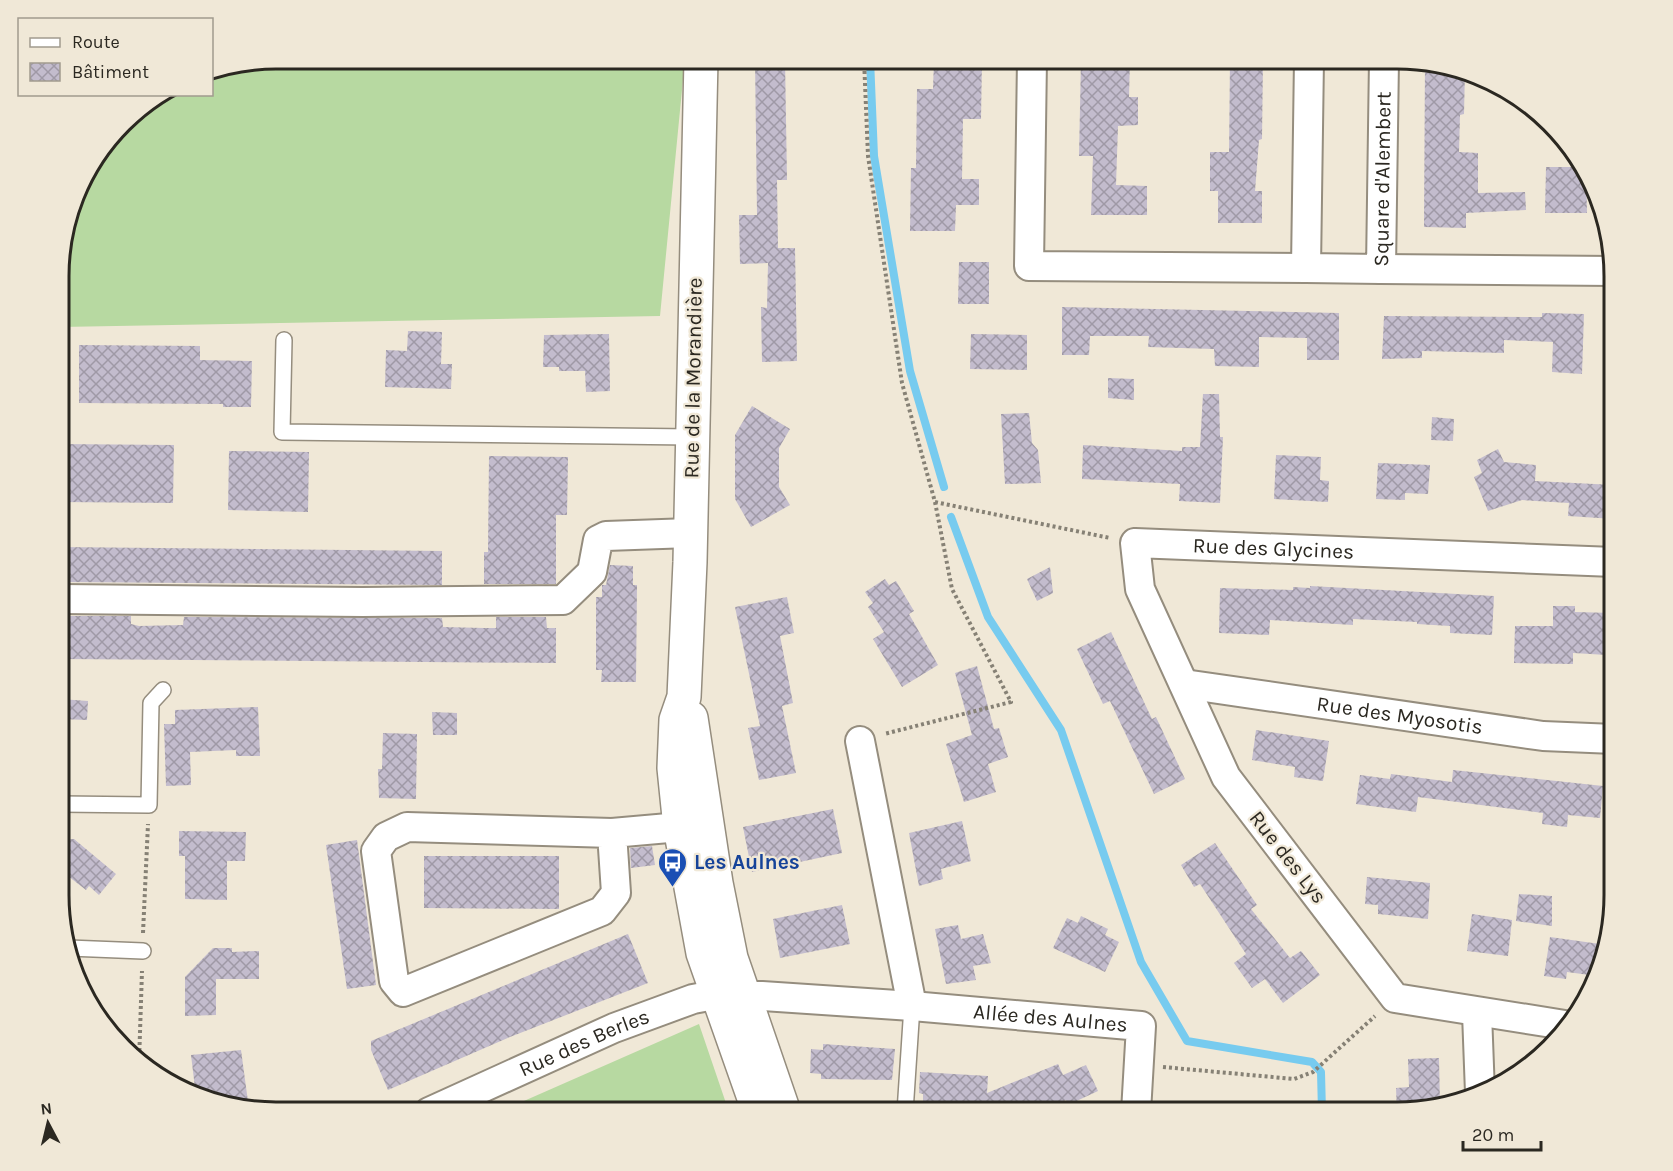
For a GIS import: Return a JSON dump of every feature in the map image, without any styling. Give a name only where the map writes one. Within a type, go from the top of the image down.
[{"type":"street","name":"Rue de la Morandière","points":[[701,69],[684,697],[676,720],[674,768],[680,827],[694,917],[703,953],[731,996],[779,1102]]},
{"type":"street","name":"Square d'Alembert","points":[[1032,69],[1029,266],[1381,269],[1384,69]]},
{"type":"street","points":[[1306,268],[1309,69]]},
{"type":"street","points":[[1381,269],[1604,271]]},
{"type":"street","points":[[69,599],[363,602],[563,600],[592,572],[598,540],[606,536],[690,533]]},
{"type":"street","name":"Rue des Glycines","points":[[1135,543],[1604,562]]},
{"type":"street","name":"Rue des Lys","points":[[1135,543],[1140,589],[1226,777],[1395,998]]},
{"type":"street","name":"Rue des Myosotis","points":[[1184,684],[1543,736],[1604,739]]},
{"type":"street","name":"Rue de la Morandière","points":[[684,697],[692,719],[721,913],[731,958],[731,996],[757,1102]]},
{"type":"street","points":[[860,741],[912,1006]]},
{"type":"street","points":[[612,833],[616,893],[602,911],[404,992],[394,981],[376,851],[386,837],[407,827],[612,833],[680,827]]},
{"type":"street","name":"Allée des Aulnes","points":[[731,996],[912,1006],[1141,1026],[1137,1102]]},
{"type":"street","name":"Rue des Berles","points":[[451,1102],[614,1028],[693,999],[731,996]]},
{"type":"street","points":[[1395,998],[1558,1024]]},
{"type":"street","points":[[1477,1013],[1480,1085]]},
{"type":"lane","points":[[284,340],[282,432],[691,437]]},
{"type":"lane","points":[[69,804],[149,805],[151,703],[163,690]]},
{"type":"lane","points":[[76,948],[142,951]]},
{"type":"lane","points":[[905,1102],[912,1006]]},
{"type":"path","points":[[860,741],[1011,702],[952,589],[935,502],[902,383],[868,156],[864,69]]},
{"type":"path","points":[[935,502],[1135,543]]},
{"type":"path","points":[[139,1051],[149,805]]},
{"type":"path","points":[[1139,1065],[1294,1079],[1313,1072],[1395,998]]},
{"type":"green space","points":[[276,69],[684,69],[660,316],[69,327],[71,249],[76,222],[90,184],[112,150],[139,120],[172,97],[213,96],[213,79],[222,76]]},
{"type":"green space","points":[[699,1024],[726,1102],[522,1102]]},
{"type":"building","points":[[755,69],[785,69],[787,180],[777,180],[778,248],[795,248],[797,361],[762,362],[761,307],[767,308],[768,263],[740,264],[739,215],[757,215]]},
{"type":"building","points":[[934,69],[982,69],[981,119],[963,119],[962,179],[979,179],[979,205],[956,205],[955,231],[910,231],[911,168],[916,168],[917,89],[933,89]]},
{"type":"building","points":[[1081,69],[1130,69],[1129,97],[1138,97],[1138,125],[1118,126],[1116,185],[1147,186],[1147,215],[1091,215],[1093,156],[1079,156]]},
{"type":"building","points":[[1230,69],[1263,69],[1262,139],[1259,140],[1255,191],[1262,191],[1262,223],[1218,223],[1218,191],[1210,191],[1210,152],[1229,152]]},
{"type":"building","points":[[1425,71],[1465,81],[1464,114],[1460,115],[1459,152],[1478,153],[1478,193],[1525,192],[1526,210],[1466,213],[1466,228],[1424,227]]},
{"type":"building","points":[[1546,167],[1573,167],[1587,194],[1587,213],[1545,213]]},
{"type":"building","points":[[959,262],[989,262],[989,304],[958,304]]},
{"type":"building","points":[[1062,307],[1339,313],[1339,360],[1307,360],[1307,338],[1259,337],[1259,367],[1215,366],[1214,349],[1148,347],[1149,336],[1090,336],[1089,355],[1062,355]]},
{"type":"building","points":[[1542,313],[1584,314],[1582,374],[1552,372],[1553,342],[1504,340],[1504,353],[1422,351],[1422,358],[1382,359],[1384,316],[1542,317]]},
{"type":"building","points":[[408,331],[442,332],[441,364],[452,364],[451,389],[385,387],[386,350],[407,351]]},
{"type":"building","points":[[609,334],[610,391],[586,392],[585,371],[559,371],[559,367],[543,367],[544,335]]},
{"type":"building","points":[[971,334],[1027,335],[1027,370],[970,369]]},
{"type":"building","points":[[79,345],[200,346],[200,360],[252,361],[251,407],[223,407],[223,404],[79,403]]},
{"type":"building","points":[[1108,378],[1134,379],[1134,400],[1108,398]]},
{"type":"building","points":[[1203,394],[1219,394],[1220,437],[1223,437],[1220,503],[1179,501],[1180,484],[1082,479],[1083,445],[1182,451],[1182,447],[1200,447]]},
{"type":"building","points":[[752,406],[790,429],[779,448],[779,487],[790,505],[751,527],[735,499],[735,435]]},
{"type":"building","points":[[1029,413],[1032,443],[1038,450],[1041,483],[1005,484],[1001,414]]},
{"type":"building","points":[[1432,417],[1454,419],[1453,441],[1431,440]]},
{"type":"building","points":[[69,444],[174,445],[173,503],[69,502]]},
{"type":"building","points":[[1498,449],[1504,462],[1536,465],[1535,481],[1604,484],[1604,518],[1568,516],[1569,503],[1522,500],[1488,511],[1474,477],[1482,473],[1477,460]]},
{"type":"building","points":[[229,451],[309,452],[308,512],[228,510]]},
{"type":"building","points":[[1276,455],[1321,457],[1320,480],[1329,481],[1328,502],[1274,499]]},
{"type":"building","points":[[489,456],[568,457],[567,515],[556,515],[556,584],[484,584],[484,552],[488,552]]},
{"type":"building","points":[[1378,463],[1430,465],[1428,494],[1405,493],[1405,500],[1376,499]]},
{"type":"building","points":[[69,547],[442,551],[442,585],[69,582]]},
{"type":"building","points":[[610,565],[633,566],[633,585],[637,585],[636,682],[601,682],[602,670],[596,670],[596,597],[602,597],[602,585],[606,585]]},
{"type":"building","points":[[1050,567],[1053,593],[1037,601],[1027,579]]},
{"type":"building","points":[[885,579],[889,585],[896,581],[914,611],[909,614],[938,665],[902,687],[873,639],[884,632],[868,607],[873,603],[865,592]]},
{"type":"building","points":[[1310,586],[1494,596],[1492,635],[1450,633],[1450,626],[1417,624],[1417,622],[1353,619],[1353,625],[1270,620],[1269,635],[1219,633],[1220,588],[1293,590],[1293,587],[1310,588]]},
{"type":"building","points":[[787,597],[794,633],[780,636],[793,703],[782,706],[796,773],[759,780],[748,728],[760,726],[735,607]]},
{"type":"building","points":[[1553,606],[1575,606],[1575,612],[1604,613],[1604,655],[1573,653],[1573,664],[1514,663],[1515,626],[1553,626]]},
{"type":"building","points":[[69,616],[131,616],[131,624],[139,626],[183,625],[184,617],[442,618],[443,627],[484,628],[496,628],[496,617],[546,617],[547,628],[556,628],[556,663],[69,659]]},
{"type":"building","points":[[1111,632],[1152,719],[1156,717],[1185,779],[1154,794],[1110,701],[1103,704],[1077,649]]},
{"type":"building","points":[[977,666],[994,729],[999,728],[1008,757],[988,764],[996,792],[964,802],[946,744],[972,735],[955,673]]},
{"type":"building","points":[[69,700],[88,701],[87,720],[69,719]]},
{"type":"building","points":[[258,707],[260,756],[236,756],[236,750],[190,752],[191,785],[166,786],[164,724],[175,724],[175,710]]},
{"type":"building","points":[[432,712],[457,713],[457,735],[433,735]]},
{"type":"building","points":[[1256,730],[1329,741],[1323,781],[1294,777],[1295,767],[1252,760]]},
{"type":"building","points":[[383,733],[417,734],[416,799],[379,798],[378,769],[382,769]]},
{"type":"building","points":[[1453,770],[1603,786],[1600,818],[1568,815],[1567,827],[1542,824],[1543,813],[1418,797],[1416,812],[1356,804],[1360,775],[1390,779],[1391,774],[1452,782]]},
{"type":"building","points":[[833,809],[842,853],[752,872],[743,827]]},
{"type":"building","points":[[962,821],[971,861],[941,869],[943,879],[919,886],[909,833]]},
{"type":"building","points":[[179,831],[246,832],[245,861],[227,861],[227,900],[185,899],[185,856],[179,856]]},
{"type":"building","points":[[69,839],[74,839],[116,874],[99,895],[89,886],[86,890],[69,877]]},
{"type":"building","points":[[357,840],[376,985],[347,989],[326,845]]},
{"type":"building","points":[[1215,843],[1257,905],[1251,909],[1290,958],[1301,951],[1320,975],[1283,1003],[1265,979],[1252,988],[1234,963],[1246,954],[1200,884],[1194,887],[1181,865]]},
{"type":"building","points":[[652,846],[655,865],[631,868],[630,848]]},
{"type":"building","points":[[424,856],[559,856],[559,909],[424,908]]},
{"type":"building","points":[[1367,877],[1430,883],[1428,919],[1378,914],[1378,905],[1365,904]]},
{"type":"building","points":[[1519,894],[1552,896],[1552,926],[1516,921]]},
{"type":"building","points":[[842,905],[850,944],[780,958],[773,919]]},
{"type":"building","points":[[1472,914],[1512,920],[1508,956],[1467,951]]},
{"type":"building","points":[[1081,916],[1108,929],[1105,935],[1119,942],[1105,972],[1053,948],[1067,918],[1078,923]]},
{"type":"building","points":[[958,925],[961,939],[983,934],[991,963],[973,966],[976,980],[946,984],[935,929]]},
{"type":"building","points":[[628,934],[648,983],[510,1037],[388,1090],[371,1050],[371,1041]]},
{"type":"building","points":[[1550,937],[1598,944],[1588,975],[1567,972],[1566,979],[1544,976]]},
{"type":"building","points":[[213,948],[232,948],[232,952],[259,951],[259,979],[216,979],[216,1015],[185,1016],[185,977]]},
{"type":"building","points":[[823,1044],[895,1049],[892,1080],[821,1079],[821,1074],[810,1073],[811,1049],[823,1050]]},
{"type":"building","points":[[241,1050],[248,1100],[195,1085],[191,1055]]},
{"type":"building","points":[[1439,1058],[1440,1097],[1397,1102],[1396,1088],[1409,1087],[1408,1059]]},
{"type":"building","points":[[1058,1064],[1063,1075],[1086,1065],[1098,1091],[1074,1102],[1066,1100],[1061,1102],[923,1102],[923,1094],[919,1093],[920,1072],[988,1076],[987,1093]]},
{"type":"waterway","points":[[870,69],[874,156],[910,371],[944,487]]},
{"type":"waterway","points":[[951,517],[988,617],[1061,730],[1141,962],[1187,1041],[1312,1062],[1321,1072],[1322,1102]]},
{"type":"place","name":"Les Aulnes","points":[[673,888]]}]
